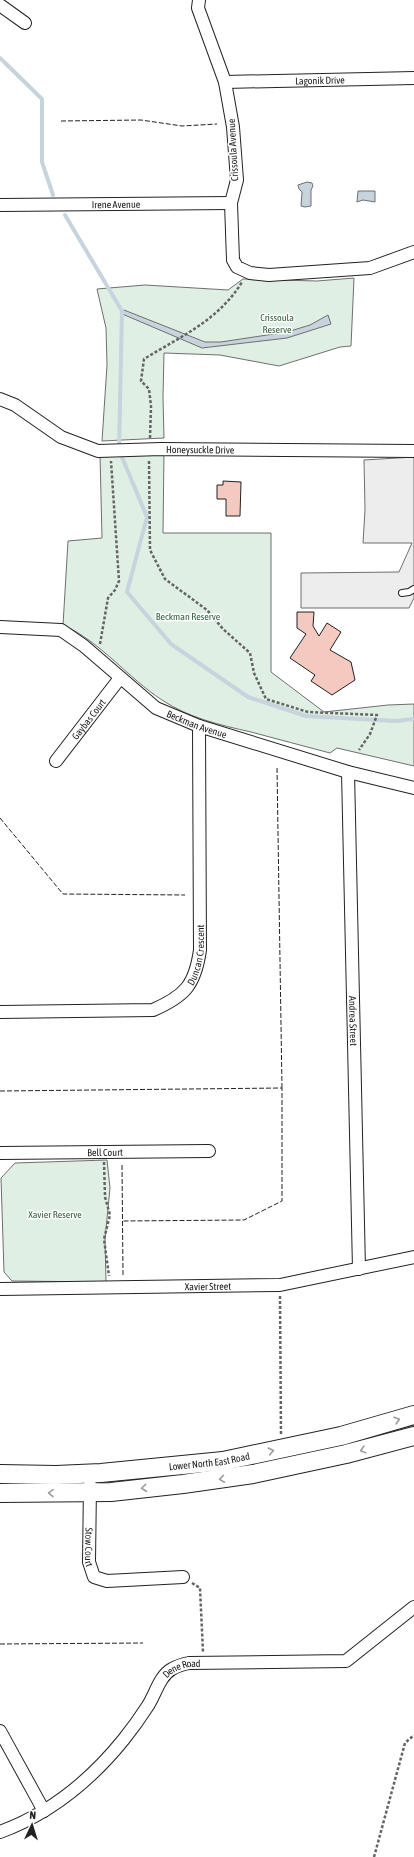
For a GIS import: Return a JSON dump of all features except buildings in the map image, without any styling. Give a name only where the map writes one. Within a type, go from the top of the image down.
[{"type":"main road","name":"Lower North East Road","points":[[0,1474],[89,1474],[223,1461],[341,1436],[414,1415]]},
{"type":"main road","name":"Lower North East Road","points":[[0,1493],[90,1492],[183,1484],[253,1474],[346,1454],[414,1436]]},
{"type":"street","name":"Crissoula Avenue","points":[[199,0],[198,8],[225,82],[234,127],[237,180],[231,204],[233,260],[237,267],[250,273],[269,275],[370,268],[414,252]]},
{"type":"street","points":[[0,5],[25,23]]},
{"type":"street","name":"Lagonik Drive","points":[[225,82],[414,78]]},
{"type":"street","name":"Irene Avenue","points":[[0,205],[231,204]]},
{"type":"street","name":"Honeysuckle Drive","points":[[0,399],[15,405],[61,437],[98,451],[414,451]]},
{"type":"street","name":"Beckman Avenue","points":[[0,627],[60,630],[84,646],[156,708],[199,726],[348,772],[414,788]]},
{"type":"street","name":"Gaybas Court","points":[[56,760],[120,678]]},
{"type":"street","name":"Duncan Crescent","points":[[0,1012],[153,1010],[173,1001],[188,987],[198,967],[200,950],[199,726]]},
{"type":"street","name":"Andrea Street","points":[[348,772],[359,1269]]},
{"type":"street","name":"Bell Court","points":[[0,1153],[209,1151]]},
{"type":"street","name":"Xavier Street","points":[[0,1289],[280,1286],[414,1257]]},
{"type":"street","name":"Stow Court","points":[[89,1474],[89,1562],[94,1577],[106,1581],[183,1577]]},
{"type":"street","name":"Dene Road","points":[[0,1832],[22,1824],[84,1782],[123,1740],[148,1706],[163,1677],[171,1669],[189,1663],[203,1662],[346,1661],[414,1607]]},
{"type":"street","points":[[0,1731],[44,1810]]},
{"type":"lane","points":[[402,593],[409,592],[414,589]]},
{"type":"path","points":[[250,273],[243,279],[233,296],[218,311],[184,337],[144,359],[141,381],[149,388],[150,400],[150,550],[165,579],[207,610],[223,630],[250,653],[254,673],[266,699],[308,712],[377,715],[370,734],[359,750]]},
{"type":"path","points":[[98,658],[108,598],[116,590],[119,581],[111,451]]},
{"type":"path","points":[[103,1152],[104,1197],[110,1215],[104,1239],[110,1288]]},
{"type":"path","points":[[280,1286],[280,1439]]},
{"type":"path","points":[[183,1577],[200,1588],[203,1662]]},
{"type":"path","points":[[374,1857],[405,1743],[414,1735]]},
{"type":"green space","name":"Crissoula Reserve","points":[[354,278],[351,346],[340,347],[279,366],[220,355],[164,353],[164,438],[102,441],[107,365],[106,328],[97,289],[145,285],[228,290],[243,279],[317,281]]},
{"type":"green space","name":"Beckman Reserve","points":[[164,452],[163,533],[271,533],[271,672],[324,712],[388,705],[414,704],[414,766],[337,748],[330,753],[216,724],[183,712],[150,691],[90,641],[63,625],[68,541],[102,538],[100,454]]},
{"type":"green space","name":"Xavier Reserve","points":[[107,1160],[110,1188],[105,1239],[106,1282],[12,1281],[4,1272],[1,1178],[15,1163]]},
{"type":"shaded area","points":[[307,182],[312,183],[313,186],[311,190],[311,206],[305,207],[301,206],[302,192],[298,185]]},
{"type":"shaded area","points":[[358,191],[375,191],[375,202],[363,200],[357,202]]},
{"type":"shaded area","points":[[124,310],[205,342],[221,342],[287,332],[310,325],[328,315],[331,324],[287,338],[202,348],[120,313]]},
{"type":"shaded area","points":[[414,457],[414,598],[409,608],[301,608],[301,573],[399,572],[412,543],[363,543],[365,510],[364,460]]},
{"type":"waterway","points":[[0,58],[42,99],[42,162],[53,195]]},
{"type":"waterway","points":[[65,215],[122,311],[119,450],[147,517],[127,592],[171,644],[248,697],[306,716],[396,721],[414,719]]},
{"type":"fence","points":[[61,121],[141,120],[182,126],[217,124]]},
{"type":"fence","points":[[277,768],[282,1088]]},
{"type":"fence","points":[[0,818],[63,894],[185,895]]},
{"type":"fence","points":[[0,1091],[282,1088],[282,1201],[244,1220],[122,1221]]},
{"type":"fence","points":[[122,1165],[123,1275]]},
{"type":"fence","points":[[0,1644],[143,1643]]}]
